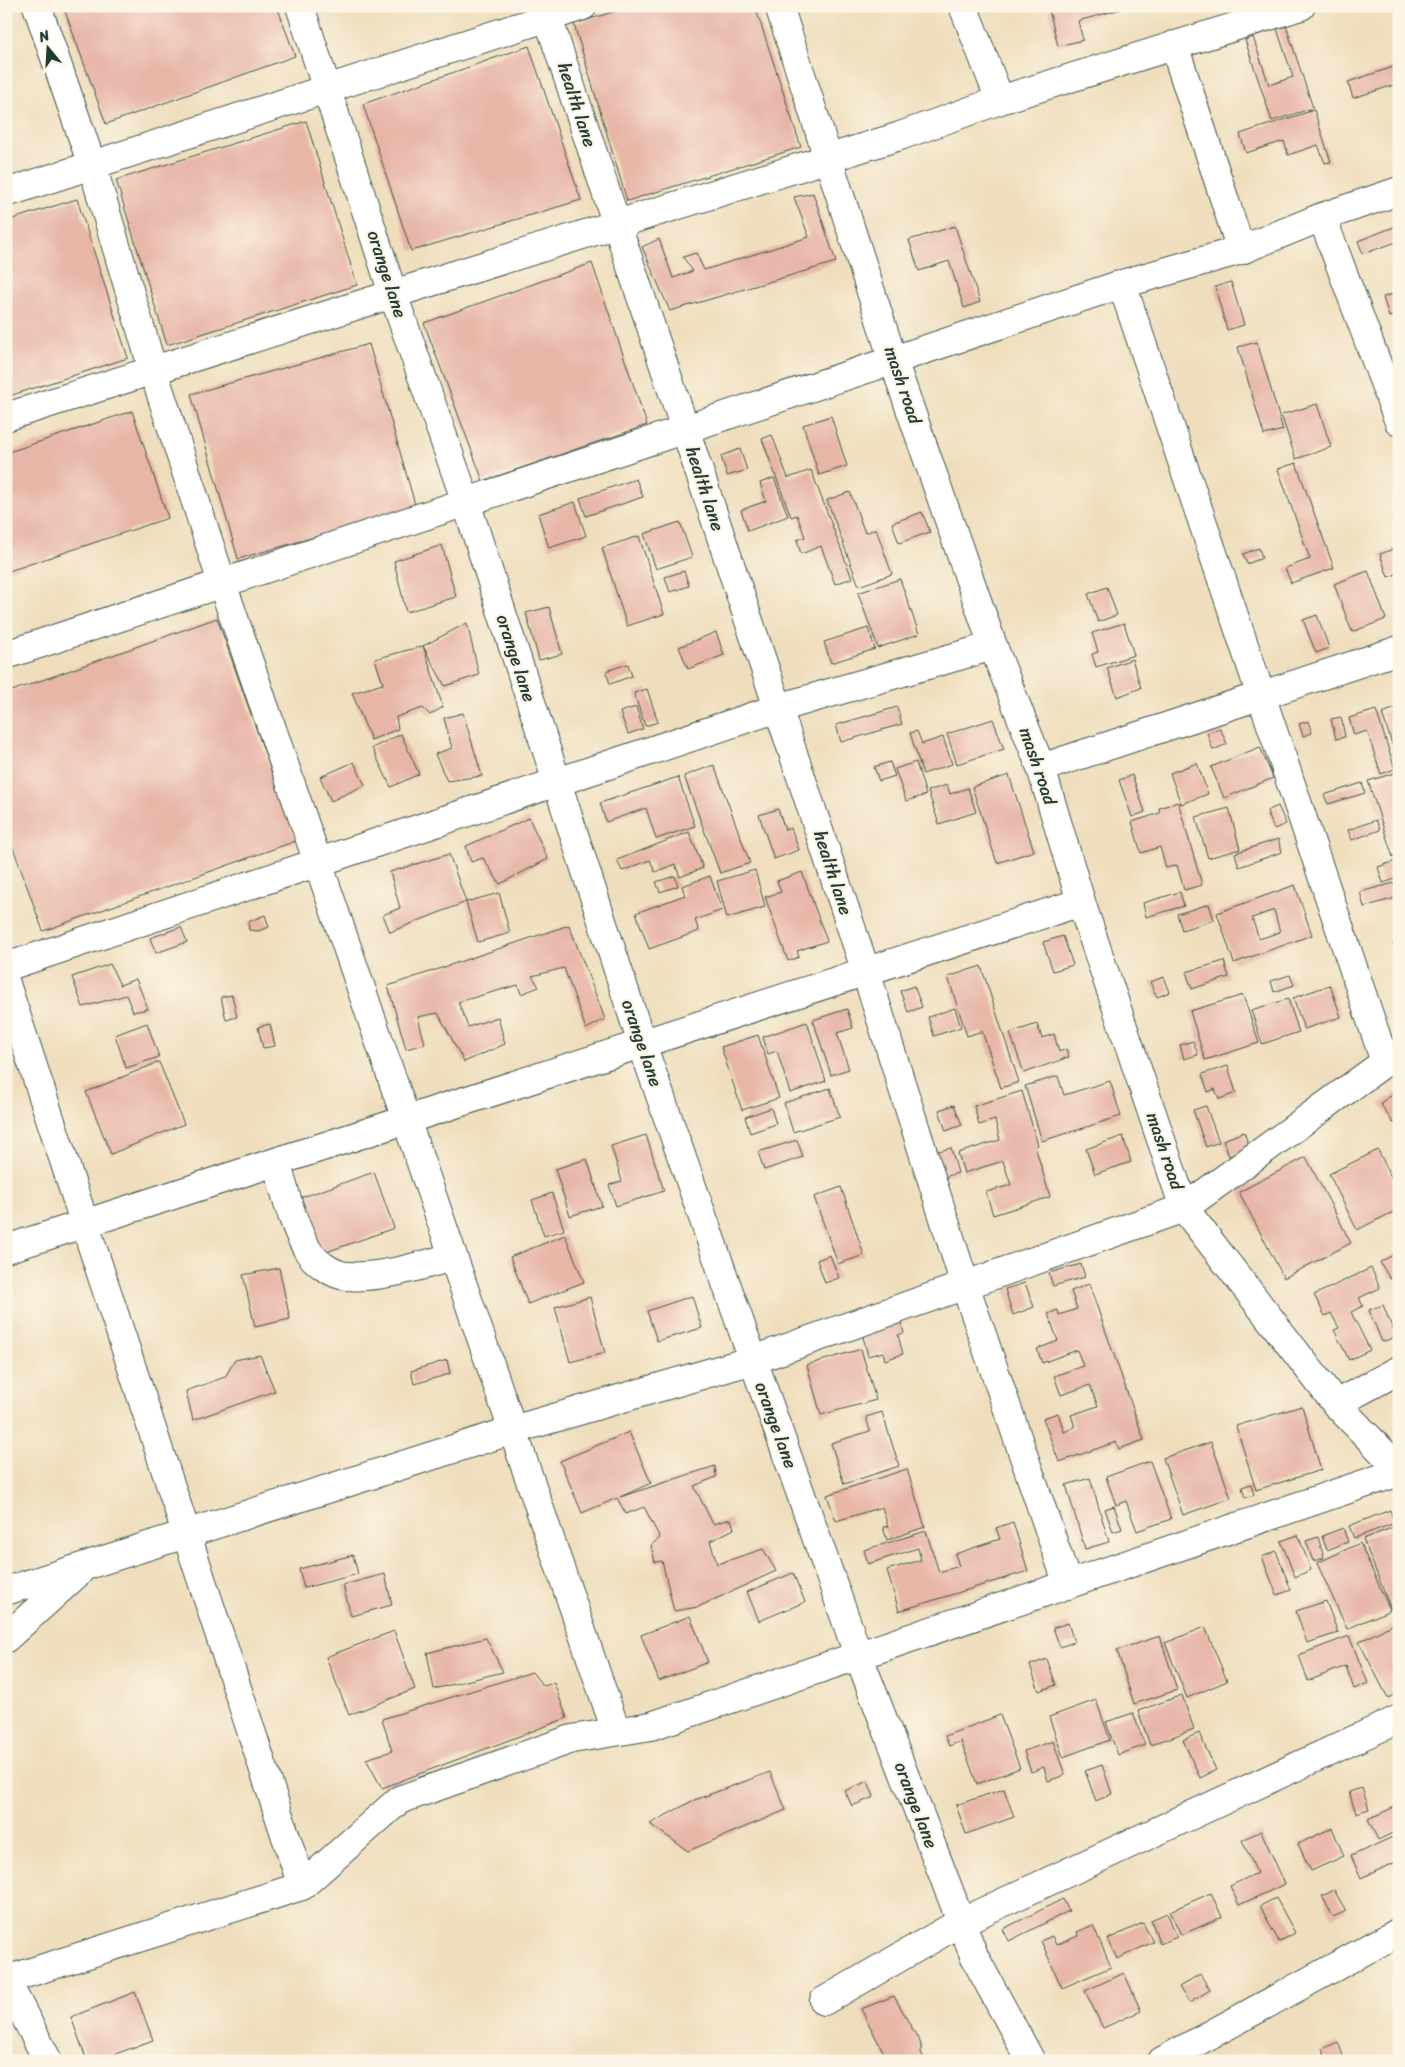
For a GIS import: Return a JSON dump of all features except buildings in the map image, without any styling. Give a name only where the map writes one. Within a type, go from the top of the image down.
[{"type":"street","points":[[37,6],[92,166],[153,370],[222,583],[616,1731]]},
{"type":"street","name":"orange lane","points":[[300,6],[393,294],[466,502],[642,1044],[753,1360],[859,1657],[975,1958],[1031,2061]]},
{"type":"street","points":[[6,193],[326,90],[546,12],[583,6]]},
{"type":"street","name":"mash road","points":[[779,6],[894,360],[994,646],[1041,768],[1081,902],[1184,1208],[1336,1404],[1399,1470]]},
{"type":"street","points":[[963,6],[1000,100]]},
{"type":"street","points":[[6,417],[900,136],[1000,100],[1174,44],[1301,6]]},
{"type":"street","name":"health lane","points":[[546,12],[866,972],[966,1285],[1068,1585]]},
{"type":"street","points":[[1174,44],[1241,250]]},
{"type":"street","points":[[6,655],[1122,284],[1241,250],[1322,217],[1399,191]]},
{"type":"street","points":[[1322,217],[1399,422]]},
{"type":"street","points":[[6,1591],[513,1430],[753,1360],[1184,1208],[1392,1057],[1261,696],[1122,284]]},
{"type":"street","points":[[6,967],[318,861],[557,784],[778,708],[994,646]]},
{"type":"street","points":[[1041,768],[1399,650]]},
{"type":"street","points":[[6,1249],[1081,902]]},
{"type":"street","points":[[6,984],[302,1886]]},
{"type":"street","points":[[276,1162],[294,1217],[308,1251],[328,1270],[346,1276],[372,1275],[453,1257]]},
{"type":"street","points":[[1336,1404],[1399,1370]]},
{"type":"street","points":[[48,2061],[6,1980],[302,1886],[399,1800],[572,1739],[651,1726],[859,1657],[1399,1470]]},
{"type":"street","points":[[6,1638],[86,1566]]},
{"type":"street","points":[[824,2001],[961,1922],[1399,1718]]},
{"type":"street","points":[[1162,2061],[1399,1932]]}]
